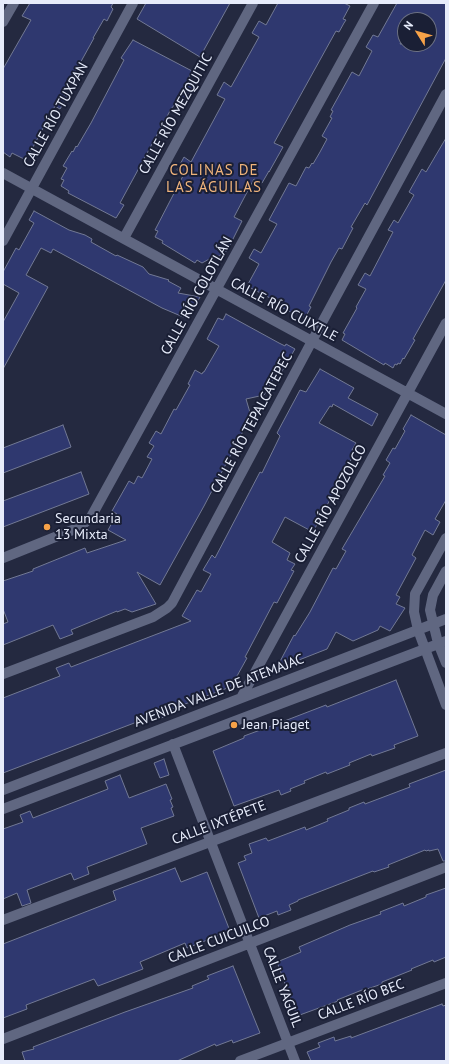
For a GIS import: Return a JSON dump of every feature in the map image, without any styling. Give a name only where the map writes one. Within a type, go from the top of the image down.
[{"type":"street","points":[[3,22],[14,3]]},
{"type":"street","name":"CALLE RÍO TUXPAN","points":[[3,241],[133,3]]},
{"type":"street","name":"CALLE RÍO MEZQUITIC","points":[[124,238],[253,3]]},
{"type":"street","name":"CALLE RÍO COLOTLÁN","points":[[3,558],[80,527],[91,517],[374,3]]},
{"type":"street","name":"CALLE RÍO TEPALCATEPEC","points":[[3,674],[153,617],[167,608],[176,597],[312,340],[446,94]]},
{"type":"street","name":"CALLE RÍO CUIXTLE","points":[[3,173],[446,414]]},
{"type":"street","name":"CALLE RÍO APOZOLCO","points":[[241,698],[446,323]]},
{"type":"street","points":[[446,538],[415,594],[414,612],[418,630],[446,706]]},
{"type":"street","points":[[446,571],[432,595],[430,610],[433,624],[442,642],[446,663]]},
{"type":"street","name":"AVENIDA VALLE DE ATEMAJAC","points":[[3,790],[446,619]]},
{"type":"street","points":[[3,809],[442,642]]},
{"type":"street","name":"CALLE YAGUIL","points":[[173,744],[295,1061]]},
{"type":"street","name":"CALLE IXTÉPETE","points":[[3,920],[446,753]]},
{"type":"street","name":"CALLE CUICUILCO","points":[[3,1039],[446,867]]},
{"type":"street","name":"CALLE RÍO BEC","points":[[240,1061],[446,983]]},
{"type":"building","points":[[30,3],[113,3],[111,7],[113,9],[107,21],[104,19],[63,94],[67,97],[60,109],[55,106],[26,160],[12,153],[10,157],[3,152],[3,69],[31,20],[22,16]]},
{"type":"building","points":[[146,3],[230,3],[200,57],[137,19]]},
{"type":"building","points":[[278,3],[344,3],[350,6],[343,19],[346,20],[339,32],[336,31],[274,143],[283,147],[262,183],[254,179],[234,217],[242,221],[227,251],[221,253],[220,256],[213,257],[202,263],[197,260],[195,263],[162,243],[163,241],[155,237],[158,231],[155,230],[184,174],[177,170],[184,157],[191,162],[225,99],[217,95],[224,82],[231,87],[259,37],[252,33],[259,21],[266,25]]},
{"type":"building","points":[[397,3],[446,3],[446,58],[367,205],[365,203],[351,227],[353,228],[342,249],[339,248],[331,262],[309,306],[311,307],[305,318],[272,302],[274,300],[247,286],[259,264],[249,258],[254,249],[261,253],[277,224],[269,220],[289,183],[296,186],[306,167],[309,168],[312,163],[313,164],[327,139],[322,136],[332,118],[330,117],[333,111],[331,110],[352,72],[359,76],[372,51],[366,47],[373,35],[378,37]]},
{"type":"building","points":[[133,40],[192,71],[188,79],[195,83],[181,107],[175,104],[171,109],[120,203],[124,205],[116,218],[68,193],[69,191],[61,186],[64,180],[61,179],[67,168],[63,166],[72,151],[73,152],[76,146],[77,147],[91,123],[124,60],[121,58]]},
{"type":"building","points":[[446,138],[446,280],[413,339],[415,340],[404,359],[403,358],[400,364],[395,364],[393,368],[385,363],[384,365],[342,340],[345,334],[343,333],[366,289],[358,285],[365,273],[370,276],[393,232],[388,230],[394,220],[398,223],[414,195],[409,192],[422,169],[426,172]]},
{"type":"building","points":[[34,211],[69,230],[85,235],[92,239],[91,242],[116,256],[117,255],[143,267],[149,274],[169,280],[168,281],[181,288],[178,293],[200,297],[188,319],[162,308],[53,249],[51,253],[41,248],[26,275],[48,287],[3,369],[3,322],[19,293],[3,284],[3,272],[16,248],[19,250],[34,223],[29,220]]},
{"type":"building","points":[[226,314],[279,343],[285,346],[286,344],[295,349],[278,378],[275,376],[264,395],[246,399],[251,416],[204,506],[160,585],[137,572],[156,604],[132,612],[125,609],[117,611],[71,630],[73,634],[60,639],[53,625],[3,645],[3,624],[8,622],[3,609],[3,581],[33,571],[33,569],[85,548],[87,553],[126,540],[108,530],[117,514],[112,511],[129,481],[134,484],[138,476],[142,478],[152,459],[147,457],[154,446],[149,443],[156,431],[161,434],[174,409],[176,410],[190,385],[188,384],[195,370],[202,374],[204,372],[219,346],[207,339],[218,318],[223,320]]},
{"type":"building","points":[[320,369],[354,388],[348,398],[378,414],[372,426],[333,404],[332,407],[330,406],[319,423],[356,443],[352,450],[355,452],[313,532],[285,517],[272,542],[290,553],[287,560],[295,564],[291,570],[294,571],[277,603],[274,602],[232,685],[164,712],[166,716],[152,722],[150,717],[3,773],[3,698],[60,676],[56,668],[69,663],[71,667],[191,621],[182,616],[197,590],[201,592],[211,574],[203,570],[212,555],[215,558],[260,472],[262,473],[280,436],[277,433],[300,390],[306,392]]},
{"type":"building","points":[[411,415],[446,435],[446,500],[435,519],[440,522],[433,535],[425,530],[412,555],[416,558],[396,595],[400,597],[396,604],[405,608],[390,631],[380,626],[378,630],[353,641],[336,632],[327,649],[276,669],[294,635],[295,636],[310,612],[333,568],[336,569],[346,551],[342,549],[385,476],[383,475],[390,463],[386,460],[393,448],[395,449],[405,431],[403,429]]},
{"type":"building","points":[[63,425],[71,447],[3,473],[3,448]]},
{"type":"building","points":[[81,472],[89,494],[3,527],[3,501]]},
{"type":"building","points":[[396,680],[418,736],[394,745],[395,748],[372,756],[371,754],[349,763],[350,765],[327,774],[326,772],[304,781],[305,783],[290,789],[291,791],[281,795],[279,790],[234,806],[213,751],[244,738],[244,736],[326,705],[327,707]]},
{"type":"building","points":[[164,759],[169,775],[160,778],[154,763]]},
{"type":"building","points":[[446,770],[446,861],[443,861],[438,849],[429,851],[425,850],[388,865],[389,867],[374,872],[373,871],[298,900],[289,905],[291,910],[278,915],[277,911],[259,918],[238,863],[246,860],[244,856],[252,853],[249,844],[266,838],[268,841],[305,827],[306,830],[328,821],[327,819],[349,810],[349,808],[364,802],[365,804],[410,787],[409,784]]},
{"type":"building","points":[[120,775],[129,798],[166,784],[172,799],[170,800],[173,807],[171,808],[174,816],[141,828],[147,844],[87,867],[89,874],[74,880],[71,873],[27,890],[31,903],[22,906],[17,893],[3,899],[3,829],[23,822],[20,815],[30,811],[33,818],[108,789],[105,781]]},
{"type":"building","points":[[175,868],[181,882],[207,872],[230,931],[187,948],[185,943],[140,962],[143,969],[98,986],[94,979],[26,1005],[27,1009],[3,1018],[3,944],[116,900],[113,891]]},
{"type":"building","points":[[446,888],[446,957],[434,962],[433,960],[382,982],[382,984],[367,988],[337,1000],[338,1001],[297,1016],[277,962],[301,952],[299,947],[350,925],[381,914],[380,912],[403,903],[404,906],[426,897],[426,895]]},
{"type":"building","points":[[233,966],[260,1033],[233,1043],[232,1040],[216,1046],[215,1044],[177,1061],[25,1061],[22,1052],[34,1049],[33,1047],[193,988],[192,986],[209,979],[207,976]]},
{"type":"building","points":[[442,1004],[443,1006],[446,1005],[446,1061],[311,1061],[307,1052],[320,1047],[318,1043],[334,1037],[335,1041],[351,1036],[351,1038]]},
{"type":"place","name":"Secundaria 13 Mixta","points":[[47,527]]},
{"type":"place","name":"Jean Piaget","points":[[234,725]]},
{"type":"district","name":"COLINAS DE LAS ÁGUILAS","points":[[214,180]]}]
